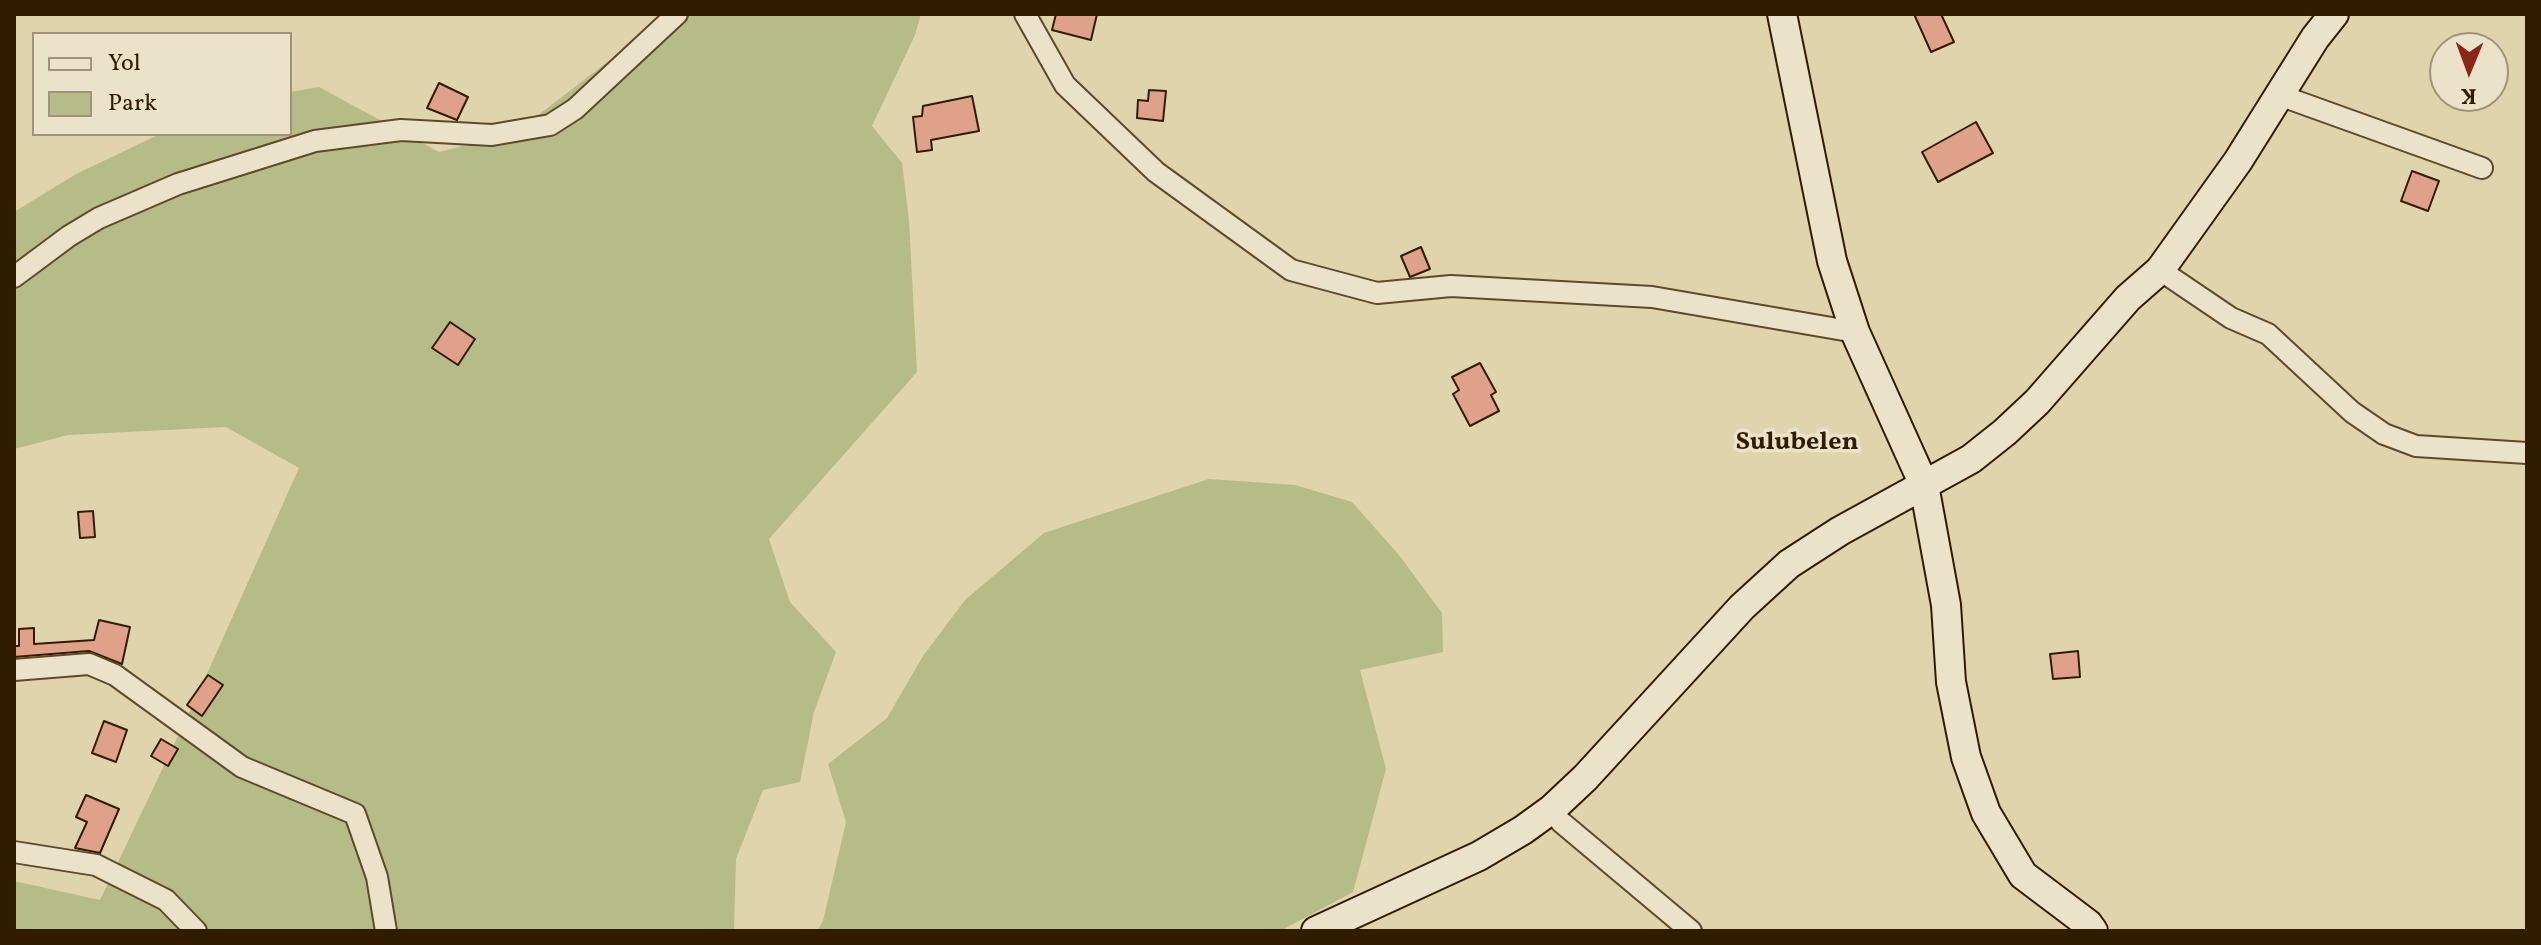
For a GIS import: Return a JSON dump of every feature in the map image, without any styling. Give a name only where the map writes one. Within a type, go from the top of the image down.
[{"type":"main road","points":[[1782,14],[1832,261],[1855,332],[1926,492],[1946,605],[1951,682],[1966,757],[1986,813],[2023,875],[2093,931]]},
{"type":"main road","points":[[1316,931],[1496,863],[1561,822],[1767,602],[1843,544],[1926,492],[2005,432],[2037,402],[2128,298],[2152,278],[2238,161],[2315,38],[2334,14]]},
{"type":"main road","points":[[1348,931],[1379,909],[1523,830],[1552,809],[1607,755],[1742,607],[1789,564],[1826,538],[1926,492]]},
{"type":"street","points":[[14,277],[99,218],[178,184],[315,141],[401,130],[492,135],[550,125],[575,109],[677,14]]},
{"type":"street","points":[[1025,14],[1065,85],[1076,96],[1156,172],[1291,270],[1377,293],[1451,286],[1652,297],[1855,332]]},
{"type":"street","points":[[2279,95],[2482,168]]},
{"type":"street","points":[[2152,278],[2268,334],[2352,412],[2384,434],[2416,446],[2527,453]]},
{"type":"street","points":[[14,670],[89,664],[115,675],[242,767],[355,814],[377,877],[386,931]]},
{"type":"street","points":[[1561,822],[1691,931]]},
{"type":"street","points":[[14,852],[96,865],[166,900],[196,931]]},
{"type":"green space","points":[[665,14],[921,14],[915,35],[872,126],[902,163],[909,220],[917,372],[769,539],[790,602],[836,652],[814,712],[800,782],[763,790],[736,859],[734,931],[14,931],[14,881],[100,900],[198,694],[299,468],[226,427],[68,435],[14,449],[14,212],[76,174],[156,136],[292,136],[292,92],[319,87],[439,152],[515,133],[645,33]]},
{"type":"green space","points":[[1209,479],[1295,485],[1352,502],[1399,555],[1442,613],[1443,652],[1360,670],[1386,769],[1353,892],[1280,931],[817,931],[823,921],[846,822],[828,764],[887,718],[923,656],[965,600],[1044,533]]},
{"type":"building","points":[[1056,14],[1097,14],[1091,40],[1052,30]]},
{"type":"building","points":[[1914,14],[1941,14],[1954,42],[1931,52]]},
{"type":"building","points":[[439,83],[468,97],[457,120],[427,108]]},
{"type":"building","points":[[1149,90],[1166,91],[1163,121],[1137,118],[1138,100],[1148,101]]},
{"type":"building","points":[[972,96],[979,131],[931,140],[932,150],[917,152],[913,117],[922,116],[923,106]]},
{"type":"building","points":[[1976,122],[1993,153],[1938,182],[1922,152]]},
{"type":"building","points":[[2412,171],[2439,181],[2428,211],[2401,201]]},
{"type":"building","points":[[1421,247],[1430,269],[1410,277],[1401,256]]},
{"type":"building","points":[[450,322],[475,339],[458,365],[432,348]]},
{"type":"building","points":[[1480,363],[1496,392],[1491,395],[1499,411],[1470,426],[1453,394],[1459,390],[1452,377]]},
{"type":"building","points":[[93,511],[95,537],[80,538],[78,512]]},
{"type":"building","points":[[99,620],[130,627],[122,664],[89,651],[14,657],[14,646],[19,646],[19,629],[34,628],[34,644],[94,640]]},
{"type":"building","points":[[2078,651],[2080,677],[2053,679],[2050,654]]},
{"type":"building","points":[[208,675],[223,685],[202,716],[187,705]]},
{"type":"building","points":[[104,721],[127,730],[116,762],[92,753]]},
{"type":"building","points":[[161,739],[178,749],[168,766],[151,756]]},
{"type":"building","points":[[86,795],[119,809],[100,853],[75,848],[87,822],[76,817]]},
{"type":"district","name":"Sulubelen","points":[[1797,444]]}]
